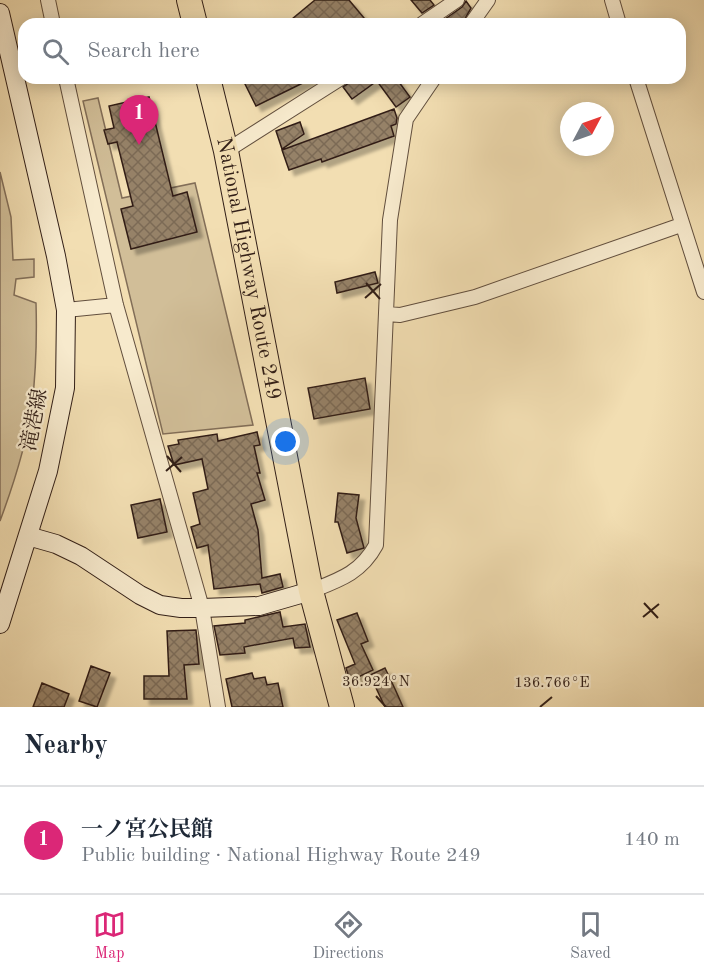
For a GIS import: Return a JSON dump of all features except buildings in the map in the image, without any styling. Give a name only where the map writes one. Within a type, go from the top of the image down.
[{"type":"highway","points":[[189,0],[194,18]]},
{"type":"highway","name":"National Highway Route 249","points":[[209,84],[226,151],[311,591],[342,707]]},
{"type":"main road","name":"滝港線","points":[[0,13],[56,256],[66,310],[65,388],[48,471],[0,624]]},
{"type":"main road","points":[[28,536],[56,544],[81,556],[140,595],[160,605],[181,608],[259,606],[311,591]]},
{"type":"street","points":[[48,0],[52,18]]},
{"type":"street","points":[[431,18],[457,0]]},
{"type":"street","points":[[475,18],[488,0]]},
{"type":"street","points":[[612,0],[617,18]]},
{"type":"street","points":[[67,84],[116,305],[202,608],[218,707]]},
{"type":"street","points":[[226,151],[332,84]]},
{"type":"street","points":[[311,591],[348,576],[370,556],[376,545],[390,220],[406,119],[430,84]]},
{"type":"street","points":[[638,84],[704,292]]},
{"type":"street","points":[[387,314],[400,315],[475,297],[681,225]]},
{"type":"street","points":[[66,310],[116,305]]},
{"type":"shaded area","points":[[98,98],[122,198],[195,183],[253,425],[163,434],[83,101]]},
{"type":"shaded area","points":[[0,172],[11,217],[13,260],[34,259],[34,277],[16,279],[14,295],[36,303],[36,354],[27,434],[0,521]]},
{"type":"place","name":"一ノ宮公民館","points":[[139,145]]}]
